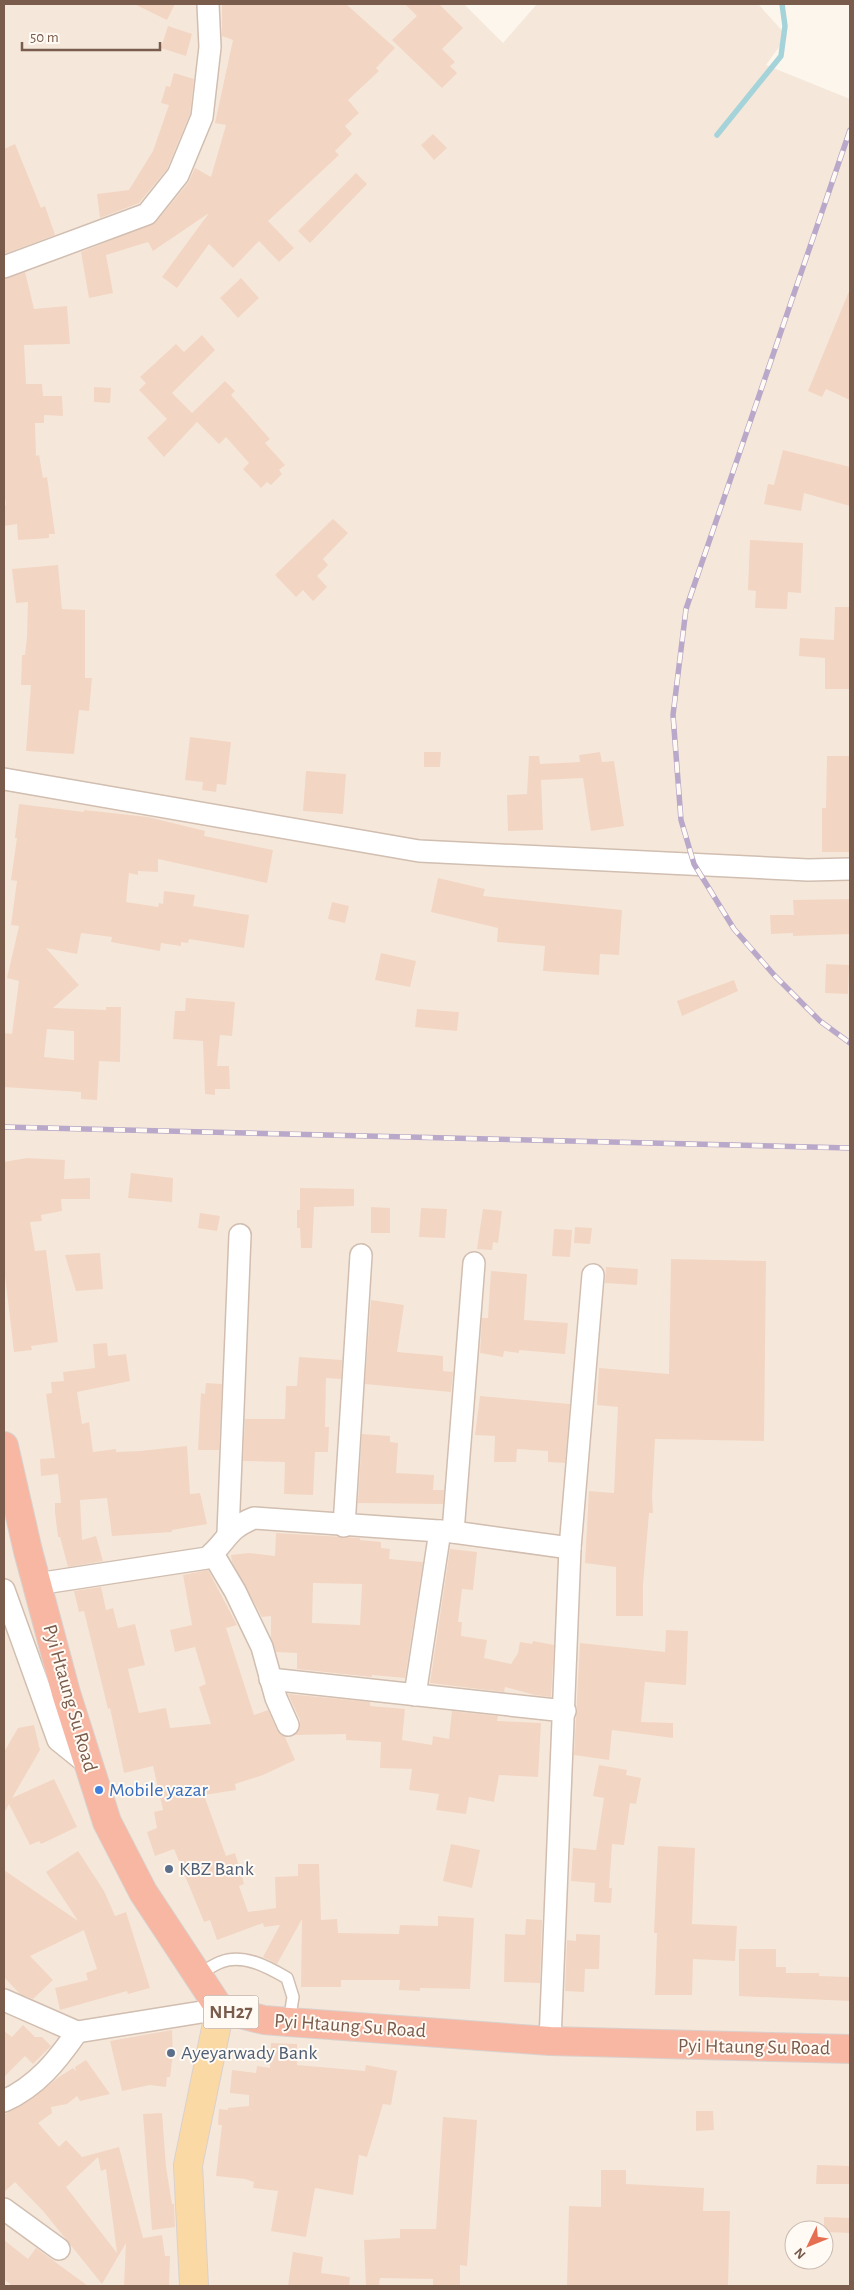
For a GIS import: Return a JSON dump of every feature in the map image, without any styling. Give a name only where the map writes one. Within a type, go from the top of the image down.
[{"type":"highway","name":"Pyi Htaung Su Road","points":[[4,1446],[37,1584],[66,1692],[107,1822],[143,1892],[196,1976],[220,2009],[264,2020],[550,2041],[850,2049]]},
{"type":"main road","points":[[194,2286],[188,2165],[220,2009]]},
{"type":"street","points":[[4,267],[147,214],[178,175],[202,117],[210,47],[208,4]]},
{"type":"street","points":[[4,779],[420,850],[798,870],[850,869]]},
{"type":"street","points":[[228,1533],[240,1235]]},
{"type":"street","points":[[344,1526],[361,1255]]},
{"type":"street","points":[[415,1694],[446,1532],[474,1263]]},
{"type":"street","points":[[550,2041],[565,1711],[570,1548],[593,1275]]},
{"type":"street","points":[[37,1584],[207,1558],[218,1549],[228,1533],[238,1524],[254,1518],[446,1532],[570,1548]]},
{"type":"street","points":[[213,1554],[262,1647],[276,1698],[288,1725]]},
{"type":"street","points":[[4,1595],[58,1740],[89,1765]]},
{"type":"street","points":[[270,1679],[565,1711]]},
{"type":"street","points":[[4,2000],[77,2032],[220,2009]]},
{"type":"street","points":[[4,2101],[37,2081],[59,2059],[77,2032]]},
{"type":"street","points":[[4,2209],[58,2249]]},
{"type":"lane","points":[[196,1976],[222,1961],[242,1960],[266,1966],[287,1978],[293,1997],[289,2022]]},
{"type":"shaded area","points":[[4,4],[464,4],[503,43],[537,4],[758,4],[787,36],[766,65],[850,99],[850,2286],[4,2286]]},
{"type":"building","points":[[134,4],[175,4],[167,20]]},
{"type":"building","points":[[222,4],[346,4],[395,48],[376,68],[379,71],[348,100],[359,113],[345,126],[352,134],[335,151],[339,155],[268,221],[294,248],[279,262],[259,241],[233,268],[209,244],[177,288],[162,277],[209,213],[153,251],[148,242],[106,255],[113,293],[89,298],[81,252],[156,222],[188,183],[195,168],[211,177],[226,125],[215,123],[233,40],[222,36]]},
{"type":"building","points":[[405,4],[439,4],[463,28],[442,49],[455,62],[450,66],[457,73],[442,88],[392,40],[417,16]]},
{"type":"building","points":[[168,26],[192,34],[186,56],[161,48]]},
{"type":"building","points":[[174,73],[194,79],[190,114],[167,169],[139,203],[100,218],[97,194],[129,190],[153,151],[169,105],[161,103],[166,86],[170,87]]},
{"type":"building","points":[[433,134],[447,148],[434,160],[421,145]]},
{"type":"building","points":[[15,144],[41,208],[45,206],[55,235],[4,254],[4,149]]},
{"type":"building","points":[[356,173],[367,184],[310,243],[298,231]]},
{"type":"building","points":[[25,272],[34,309],[67,306],[70,344],[24,345],[26,384],[42,384],[43,396],[62,396],[63,416],[44,415],[44,423],[35,423],[36,456],[39,455],[43,478],[47,477],[55,534],[49,534],[49,538],[18,540],[17,524],[4,526],[4,506],[6,505],[4,489],[4,279]]},
{"type":"building","points":[[241,278],[259,298],[238,318],[220,298]]},
{"type":"building","points":[[850,289],[850,400],[826,389],[822,397],[808,391]]},
{"type":"building","points":[[202,335],[215,350],[172,393],[192,413],[225,381],[235,391],[231,395],[270,439],[265,443],[285,465],[279,470],[282,474],[271,485],[267,482],[261,488],[243,469],[249,463],[226,437],[219,444],[197,422],[164,457],[147,438],[167,419],[139,390],[146,383],[140,377],[176,344],[184,352]]},
{"type":"building","points":[[94,387],[111,388],[110,403],[94,402]]},
{"type":"building","points":[[783,450],[850,467],[850,506],[804,493],[801,511],[764,504],[768,484],[774,485]]},
{"type":"building","points":[[333,519],[348,533],[323,559],[328,565],[317,576],[327,587],[313,601],[303,590],[296,597],[275,575]]},
{"type":"building","points":[[750,540],[803,543],[801,593],[788,592],[787,609],[755,608],[756,591],[748,590]]},
{"type":"building","points":[[58,565],[62,609],[85,610],[85,678],[92,678],[89,711],[79,710],[74,754],[26,751],[31,685],[21,685],[22,655],[25,655],[27,637],[28,602],[16,603],[12,569]]},
{"type":"building","points":[[835,607],[850,607],[850,689],[825,689],[825,658],[799,656],[800,638],[834,640]]},
{"type":"building","points":[[190,737],[231,742],[226,785],[217,784],[216,792],[202,790],[203,782],[185,780]]},
{"type":"building","points":[[424,752],[441,752],[440,767],[424,767]]},
{"type":"building","points":[[600,752],[602,762],[614,761],[624,826],[591,831],[583,778],[541,780],[543,830],[508,831],[507,795],[527,794],[529,756],[539,756],[540,764],[580,762],[579,755]]},
{"type":"building","points":[[827,756],[850,756],[850,852],[822,852],[822,808],[826,808]]},
{"type":"building","points":[[306,771],[346,774],[343,814],[303,811]]},
{"type":"building","points":[[19,804],[148,817],[205,831],[204,836],[273,850],[267,883],[158,859],[158,872],[138,871],[138,875],[129,873],[126,902],[158,907],[159,903],[163,904],[164,891],[195,895],[193,906],[249,915],[244,948],[189,939],[188,943],[181,942],[181,946],[161,943],[160,951],[111,942],[112,937],[81,933],[77,954],[46,948],[79,985],[53,1008],[106,1010],[106,1007],[121,1007],[120,1062],[99,1061],[97,1100],[81,1099],[81,1092],[4,1087],[4,1033],[12,1034],[19,981],[7,978],[19,926],[11,925],[17,881],[11,880],[17,838],[15,838]],"holes":[[[47,1029],[74,1031],[74,1060],[44,1057]]]},
{"type":"building","points":[[438,878],[485,889],[483,896],[622,910],[619,955],[600,954],[599,975],[543,971],[545,946],[497,942],[498,928],[431,912]]},
{"type":"building","points":[[850,899],[850,934],[793,936],[793,933],[771,934],[770,915],[794,915],[793,900]]},
{"type":"building","points":[[332,902],[349,906],[345,923],[328,919]]},
{"type":"building","points":[[381,953],[416,961],[410,987],[375,980]]},
{"type":"building","points":[[826,964],[849,965],[848,994],[825,993]]},
{"type":"building","points":[[734,980],[738,991],[682,1016],[677,1001]]},
{"type":"building","points":[[186,998],[235,1002],[232,1036],[220,1035],[217,1066],[229,1066],[230,1089],[215,1089],[215,1095],[205,1094],[203,1041],[173,1039],[175,1011],[185,1011]]},
{"type":"building","points":[[417,1009],[459,1012],[457,1031],[415,1027]]},
{"type":"building","points":[[27,1158],[65,1160],[64,1179],[90,1178],[90,1199],[61,1199],[62,1211],[41,1215],[42,1221],[30,1222],[35,1251],[46,1250],[58,1342],[31,1346],[32,1350],[14,1352],[4,1267],[4,1162]]},
{"type":"building","points":[[131,1173],[173,1178],[172,1202],[128,1198]]},
{"type":"building","points":[[300,1188],[354,1189],[354,1206],[314,1207],[312,1248],[301,1248],[300,1228],[297,1228],[297,1210],[300,1210]]},
{"type":"building","points":[[371,1207],[390,1208],[390,1233],[371,1233]]},
{"type":"building","points":[[421,1208],[447,1209],[445,1238],[419,1237]]},
{"type":"building","points":[[483,1209],[502,1211],[498,1243],[493,1242],[492,1250],[477,1249]]},
{"type":"building","points":[[200,1213],[220,1216],[217,1231],[198,1228]]},
{"type":"building","points":[[575,1227],[592,1228],[590,1244],[574,1243]]},
{"type":"building","points":[[554,1229],[572,1230],[570,1257],[552,1256]]},
{"type":"building","points":[[100,1253],[103,1289],[76,1291],[65,1255]]},
{"type":"building","points":[[671,1259],[766,1261],[764,1441],[655,1439],[653,1513],[649,1513],[643,1585],[643,1616],[616,1616],[616,1567],[585,1563],[589,1491],[614,1493],[618,1407],[597,1405],[599,1368],[669,1374]]},
{"type":"building","points":[[606,1267],[638,1269],[637,1285],[605,1283]]},
{"type":"building","points":[[491,1271],[527,1274],[524,1320],[568,1323],[565,1354],[519,1350],[519,1353],[504,1351],[503,1357],[480,1353],[482,1318],[488,1318]]},
{"type":"building","points":[[371,1300],[404,1305],[397,1352],[443,1356],[443,1371],[453,1372],[451,1392],[365,1384]]},
{"type":"building","points":[[107,1343],[108,1356],[126,1354],[130,1381],[77,1392],[82,1424],[89,1422],[93,1452],[116,1449],[116,1452],[140,1451],[187,1446],[190,1494],[200,1493],[207,1524],[172,1530],[172,1532],[112,1536],[107,1498],[80,1500],[82,1540],[96,1536],[103,1561],[68,1567],[60,1537],[58,1537],[55,1512],[55,1503],[61,1503],[58,1474],[41,1476],[40,1459],[55,1458],[46,1394],[52,1393],[51,1382],[64,1381],[63,1372],[95,1368],[93,1344]]},
{"type":"building","points":[[299,1357],[342,1360],[341,1379],[326,1378],[325,1427],[329,1427],[328,1452],[315,1452],[313,1495],[284,1494],[285,1462],[243,1461],[245,1419],[285,1419],[286,1386],[297,1386]]},
{"type":"building","points":[[206,1383],[222,1384],[219,1450],[198,1450],[201,1393],[205,1394]]},
{"type":"building","points":[[480,1396],[570,1404],[565,1463],[548,1462],[548,1451],[517,1449],[516,1462],[494,1462],[495,1436],[475,1435]]},
{"type":"building","points":[[362,1434],[390,1436],[390,1442],[398,1443],[396,1473],[434,1475],[433,1490],[444,1490],[443,1504],[358,1503]]},
{"type":"building","points":[[276,1533],[360,1538],[360,1540],[381,1542],[381,1548],[390,1549],[389,1559],[423,1562],[405,1678],[372,1675],[372,1677],[297,1669],[297,1653],[276,1652],[271,1638],[271,1616],[262,1617],[232,1562],[231,1555],[249,1553],[275,1556]],"holes":[[[313,1583],[362,1584],[360,1625],[312,1623]]]},
{"type":"building","points":[[450,1549],[477,1552],[473,1590],[462,1589],[458,1622],[462,1622],[461,1636],[487,1640],[484,1658],[511,1664],[518,1653],[520,1642],[532,1644],[533,1641],[554,1645],[551,1697],[505,1687],[504,1692],[430,1683]]},
{"type":"building","points":[[208,1570],[237,1625],[226,1628],[254,1715],[268,1710],[277,1730],[285,1737],[295,1760],[263,1775],[235,1784],[236,1790],[204,1795],[226,1856],[235,1853],[244,1884],[239,1886],[248,1912],[276,1908],[275,1877],[298,1876],[298,1864],[319,1864],[321,1920],[337,1919],[338,1933],[399,1934],[400,1925],[438,1926],[438,1916],[474,1918],[470,1989],[420,1988],[420,1991],[399,1990],[400,1980],[341,1980],[341,1987],[301,1987],[302,1919],[277,1964],[263,1957],[280,1925],[264,1927],[263,1923],[217,1940],[210,1920],[204,1922],[174,1849],[155,1856],[147,1832],[157,1828],[154,1812],[163,1810],[153,1766],[124,1773],[110,1708],[108,1709],[84,1611],[79,1612],[74,1591],[101,1587],[106,1610],[113,1608],[118,1628],[135,1624],[145,1665],[128,1669],[139,1713],[166,1708],[170,1728],[211,1724],[199,1687],[206,1684],[195,1647],[175,1652],[170,1630],[192,1625],[183,1575]]},
{"type":"building","points":[[666,1630],[688,1631],[686,1685],[645,1682],[641,1722],[673,1723],[673,1738],[612,1730],[609,1760],[574,1755],[580,1643],[665,1652]]},
{"type":"building","points":[[288,1694],[370,1702],[370,1706],[405,1709],[402,1740],[432,1745],[433,1736],[449,1739],[452,1711],[498,1716],[497,1721],[541,1723],[538,1777],[499,1775],[494,1802],[469,1797],[466,1814],[436,1810],[439,1794],[409,1790],[412,1769],[380,1768],[381,1742],[346,1740],[346,1734],[295,1735],[300,1727],[300,1720]]},
{"type":"building","points":[[34,1725],[40,1750],[12,1798],[54,1779],[77,1827],[41,1844],[39,1841],[30,1845],[9,1804],[4,1813],[4,1752],[18,1728]]},
{"type":"building","points":[[599,1765],[627,1770],[626,1775],[641,1778],[636,1804],[630,1803],[624,1845],[612,1844],[609,1888],[612,1888],[611,1903],[594,1902],[595,1883],[571,1881],[573,1848],[596,1850],[604,1798],[593,1796]]},
{"type":"building","points":[[451,1844],[480,1850],[472,1888],[443,1881]]},
{"type":"building","points":[[658,1846],[695,1848],[692,1924],[737,1926],[735,1961],[693,1959],[692,1995],[655,1995],[657,1933],[654,1933]]},
{"type":"building","points":[[78,1851],[104,1891],[115,1916],[126,1912],[150,1988],[128,1994],[127,1991],[60,2010],[55,1988],[88,1980],[86,1973],[97,1969],[84,1930],[30,1956],[53,1980],[33,1999],[20,1994],[4,1977],[4,1870],[78,1921],[46,1872]]},
{"type":"building","points":[[526,1919],[542,1920],[540,1983],[504,1982],[505,1934],[525,1935]]},
{"type":"building","points":[[576,1934],[600,1935],[599,1969],[585,1969],[584,1992],[565,1991],[567,1940],[576,1941]]},
{"type":"building","points":[[739,1949],[776,1949],[776,1967],[786,1967],[786,1973],[819,1973],[819,1976],[850,1977],[850,2001],[739,1996]]},
{"type":"building","points":[[23,2025],[35,2037],[42,2037],[51,2046],[33,2064],[25,2056],[4,2077],[4,2031],[12,2037]]},
{"type":"building","points":[[172,2030],[173,2054],[170,2077],[167,2077],[166,2087],[150,2085],[122,2091],[110,2041]]},
{"type":"building","points":[[271,2043],[297,2044],[297,2065],[365,2071],[366,2065],[397,2071],[391,2105],[383,2104],[367,2157],[359,2155],[353,2195],[315,2188],[306,2237],[271,2231],[278,2191],[253,2188],[254,2182],[245,2179],[216,2176],[222,2125],[218,2125],[219,2109],[228,2110],[228,2108],[249,2106],[249,2095],[230,2093],[232,2070],[256,2073],[257,2066],[270,2068]]},
{"type":"building","points":[[86,2060],[110,2094],[80,2101],[77,2096],[67,2104],[51,2107],[52,2113],[38,2123],[59,2147],[66,2140],[82,2157],[119,2147],[143,2238],[162,2235],[165,2256],[170,2256],[169,2286],[124,2286],[126,2243],[102,2284],[44,2212],[15,2182],[4,2192],[4,2115],[33,2098],[73,2068],[76,2071],[75,2067]],"holes":[[[98,2157],[101,2171],[106,2169],[117,2253],[66,2187]]]},
{"type":"building","points":[[696,2111],[713,2111],[714,2130],[696,2131]]},
{"type":"building","points":[[162,2113],[166,2167],[172,2204],[174,2204],[175,2227],[152,2230],[143,2114]]},
{"type":"building","points":[[443,2117],[477,2120],[467,2266],[460,2265],[460,2286],[433,2286],[433,2279],[380,2278],[379,2286],[366,2286],[364,2240],[400,2238],[400,2229],[436,2229]]},
{"type":"building","points":[[817,2165],[850,2166],[850,2184],[816,2184]]},
{"type":"building","points":[[601,2170],[626,2170],[626,2184],[704,2188],[703,2211],[730,2211],[728,2286],[567,2286],[569,2206],[601,2207]]},
{"type":"building","points":[[824,2217],[850,2218],[850,2233],[834,2232],[834,2220],[824,2220]]},
{"type":"building","points":[[4,2240],[28,2259],[36,2248],[88,2286],[12,2286],[4,2279]]},
{"type":"building","points":[[293,2252],[323,2257],[321,2273],[350,2277],[349,2286],[288,2286]]},
{"type":"waterway","points":[[717,135],[781,56],[785,26],[782,4]]},
{"type":"railway","points":[[850,130],[686,609],[673,715],[681,820],[694,864],[734,929],[775,976],[820,1021],[850,1043]]},
{"type":"railway","points":[[4,1127],[850,1148]]},
{"type":"place","name":"Mobile yazar","points":[[99,1790]]},
{"type":"place","name":"KBZ Bank","points":[[169,1869]]},
{"type":"place","name":"Ayeyarwady Bank","points":[[171,2053]]}]
